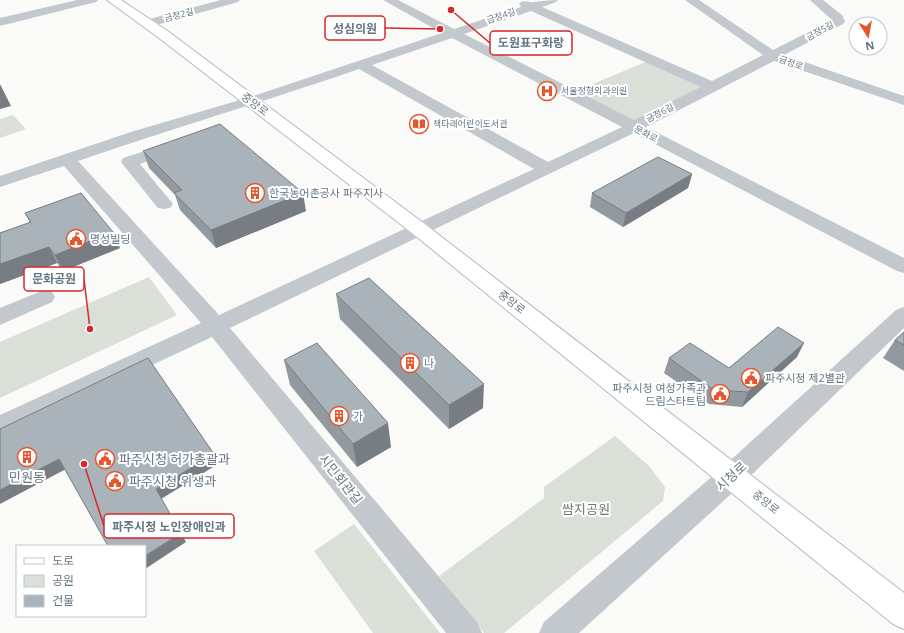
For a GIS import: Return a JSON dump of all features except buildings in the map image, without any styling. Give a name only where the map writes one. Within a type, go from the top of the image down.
[{"type":"main road","name":"중앙로","points":[[113,0],[252,101],[419,229],[732,475],[904,613]]},
{"type":"street","points":[[0,22],[92,0]]},
{"type":"street","name":"금정2길","points":[[146,24],[234,0]]},
{"type":"street","name":"문화로","points":[[389,0],[632,127],[904,266]]},
{"type":"street","points":[[514,0],[713,87]]},
{"type":"street","name":"금정4길","points":[[0,182],[140,134],[252,101],[451,32],[552,0]]},
{"type":"street","name":"금정로","points":[[691,0],[773,56],[904,101]]},
{"type":"street","points":[[818,1],[838,0]]},
{"type":"street","name":"금정5길","points":[[773,56],[839,21],[838,18],[818,1]]},
{"type":"street","name":"금정6길","points":[[0,426],[547,169],[773,56]]},
{"type":"street","points":[[360,64],[547,169]]},
{"type":"street","points":[[890,96],[904,87]]},
{"type":"street","points":[[140,134],[165,150],[129,162],[164,204]]},
{"type":"street","name":"시민회관길","points":[[67,159],[215,325],[466,633]]},
{"type":"street","points":[[0,317],[44,297]]},
{"type":"street","name":"시청로","points":[[554,633],[732,475],[904,315]]},
{"type":"green space","points":[[648,61],[707,86],[630,122],[571,93]]},
{"type":"green space","points":[[13,115],[26,129],[0,138],[0,119]]},
{"type":"green space","points":[[149,277],[177,315],[0,398],[0,342]]},
{"type":"green space","name":"쌈지공원","points":[[615,436],[649,466],[665,487],[663,501],[504,633],[484,633],[439,576],[544,498],[544,487]]},
{"type":"green space","points":[[354,524],[440,633],[373,633],[314,551]]},
{"type":"place","name":"도원표구화랑","points":[[451,10]]},
{"type":"place","name":"성심의원","points":[[440,29]]},
{"type":"place","name":"서울정형외과의원","points":[[547,91]]},
{"type":"place","name":"책타래어린이도서관","points":[[419,124]]},
{"type":"place","name":"한국농어촌공사 파주지사","points":[[255,193]]},
{"type":"place","name":"명성빌딩","points":[[76,239]]},
{"type":"place","name":"문화공원","points":[[90,329]]},
{"type":"place","name":"나","points":[[410,363]]},
{"type":"place","name":"파주시청 제2별관","points":[[751,378]]},
{"type":"place","name":"파주시청 여성가족과 드림스타트팀","points":[[720,394]]},
{"type":"place","name":"가","points":[[339,416]]},
{"type":"place","name":"민원동","points":[[27,457]]},
{"type":"place","name":"파주시청 허가총괄과","points":[[105,459]]},
{"type":"place","name":"파주시청 노인장애인과","points":[[84,464]]},
{"type":"place","name":"파주시청 위생과","points":[[115,481]]}]
